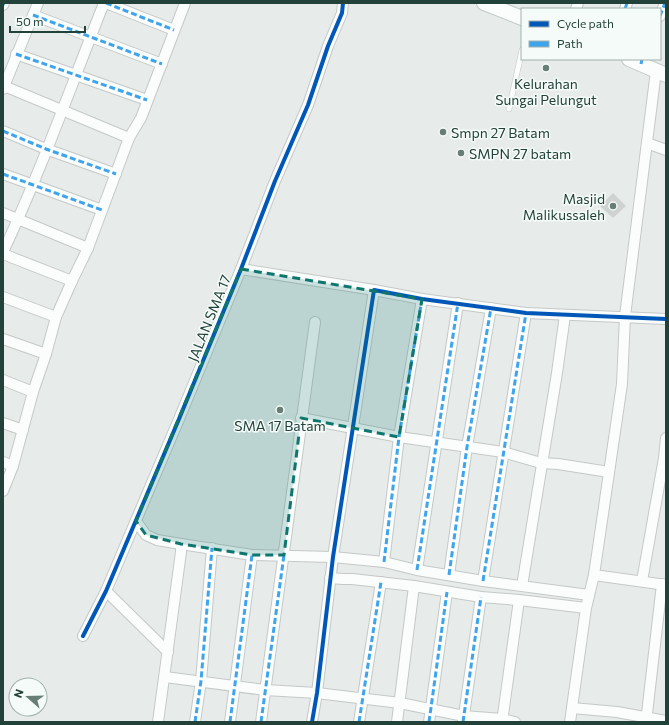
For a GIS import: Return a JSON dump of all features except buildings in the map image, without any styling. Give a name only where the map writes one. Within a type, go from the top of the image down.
[{"type":"street","points":[[38,3],[16,54],[4,88],[129,138]]},
{"type":"street","points":[[72,281],[3,253],[63,111],[90,37],[105,3],[174,30]]},
{"type":"street","points":[[3,491],[13,466],[33,392],[46,354],[56,317],[88,248],[129,138],[141,118],[184,3]]},
{"type":"street","name":"JALAN SMA 17","points":[[83,636],[106,591],[180,419],[275,181],[308,105],[328,46],[342,13],[343,3]]},
{"type":"street","points":[[484,3],[506,7],[521,17]]},
{"type":"street","points":[[661,13],[665,3]]},
{"type":"street","points":[[33,15],[162,64]]},
{"type":"street","points":[[16,54],[147,100]]},
{"type":"street","points":[[570,722],[586,608],[594,575],[622,384],[625,316],[647,143],[661,73],[637,61]]},
{"type":"street","points":[[3,131],[46,149],[116,174]]},
{"type":"street","points":[[647,143],[666,150]]},
{"type":"street","points":[[3,174],[102,210]]},
{"type":"street","points":[[3,213],[88,248]]},
{"type":"street","points":[[241,269],[422,299],[526,313],[625,316],[666,319]]},
{"type":"street","points":[[312,722],[317,693],[332,557],[374,290]]},
{"type":"street","points":[[3,297],[56,317]]},
{"type":"street","points":[[384,562],[399,437],[422,299]]},
{"type":"street","points":[[416,570],[458,303]]},
{"type":"street","points":[[449,575],[466,446],[491,308]]},
{"type":"street","points":[[483,581],[526,313]]},
{"type":"street","points":[[522,586],[565,315]]},
{"type":"street","points":[[261,722],[315,322]]},
{"type":"street","points":[[3,338],[46,354]]},
{"type":"street","points":[[3,380],[33,392]]},
{"type":"street","points":[[301,418],[399,437],[503,452],[541,463],[558,464],[609,472]]},
{"type":"street","points":[[3,423],[23,430]]},
{"type":"street","points":[[642,581],[665,458],[666,438]]},
{"type":"street","points":[[3,462],[13,466]]},
{"type":"street","points":[[136,521],[146,535],[157,540],[181,544],[252,554],[332,557],[384,562],[416,570],[483,581],[589,595]]},
{"type":"street","points":[[158,722],[181,544]]},
{"type":"street","points":[[195,722],[201,682],[212,548]]},
{"type":"street","points":[[230,722],[252,554]]},
{"type":"street","points":[[594,575],[664,585],[647,720]]},
{"type":"street","points":[[330,578],[343,580],[352,578],[414,586],[481,598],[519,600],[586,608]]},
{"type":"street","points":[[358,722],[381,582]]},
{"type":"street","points":[[397,722],[414,586]]},
{"type":"street","points":[[106,591],[168,652]]},
{"type":"street","points":[[429,722],[447,592]]},
{"type":"street","points":[[463,719],[481,598]]},
{"type":"street","points":[[502,721],[519,600]]},
{"type":"street","points":[[164,676],[265,690],[317,693],[400,703],[431,709],[463,719],[515,722]]},
{"type":"street","points":[[572,708],[617,712],[647,720],[666,721]]},
{"type":"lane","points":[[509,109],[521,55]]},
{"type":"highlighted area","points":[[241,269],[422,299],[399,437],[301,418],[284,555],[252,555],[181,544],[146,535],[136,521]]},
{"type":"marked path","points":[[106,3],[174,30]]},
{"type":"marked path","points":[[625,8],[627,3]]},
{"type":"marked path","points":[[661,13],[665,3]]},
{"type":"marked path","points":[[33,15],[162,64]]},
{"type":"marked path","points":[[16,54],[147,100]]},
{"type":"marked path","points":[[641,64],[642,60]]},
{"type":"marked path","points":[[3,131],[46,149],[116,174]]},
{"type":"marked path","points":[[3,174],[102,210]]},
{"type":"marked path","points":[[384,562],[399,437],[422,299]]},
{"type":"marked path","points":[[417,570],[458,303]]},
{"type":"marked path","points":[[449,575],[467,447],[491,308]]},
{"type":"marked path","points":[[483,581],[526,313]]},
{"type":"marked path","points":[[195,722],[201,681],[212,548]]},
{"type":"marked path","points":[[230,722],[252,555]]},
{"type":"marked path","points":[[261,722],[284,555]]},
{"type":"marked path","points":[[359,722],[381,582]]},
{"type":"marked path","points":[[429,722],[447,592]]},
{"type":"marked path","points":[[463,722],[481,597]]},
{"type":"cycle path","points":[[83,636],[106,591],[241,269],[275,181],[308,105],[328,46],[342,13],[343,3]]},
{"type":"cycle path","points":[[312,722],[317,693],[333,557],[374,290],[422,299],[526,313],[666,319]]},
{"type":"place","name":"Kelurahan Sungai Pelungut","points":[[546,68]]},
{"type":"place","name":"Smpn 27 Batam","points":[[443,132]]},
{"type":"place","name":"SMPN 27 batam","points":[[461,153]]},
{"type":"place","name":"Masjid Malikussaleh","points":[[613,206]]},
{"type":"place","name":"SMA 17 Batam","points":[[280,410]]}]
